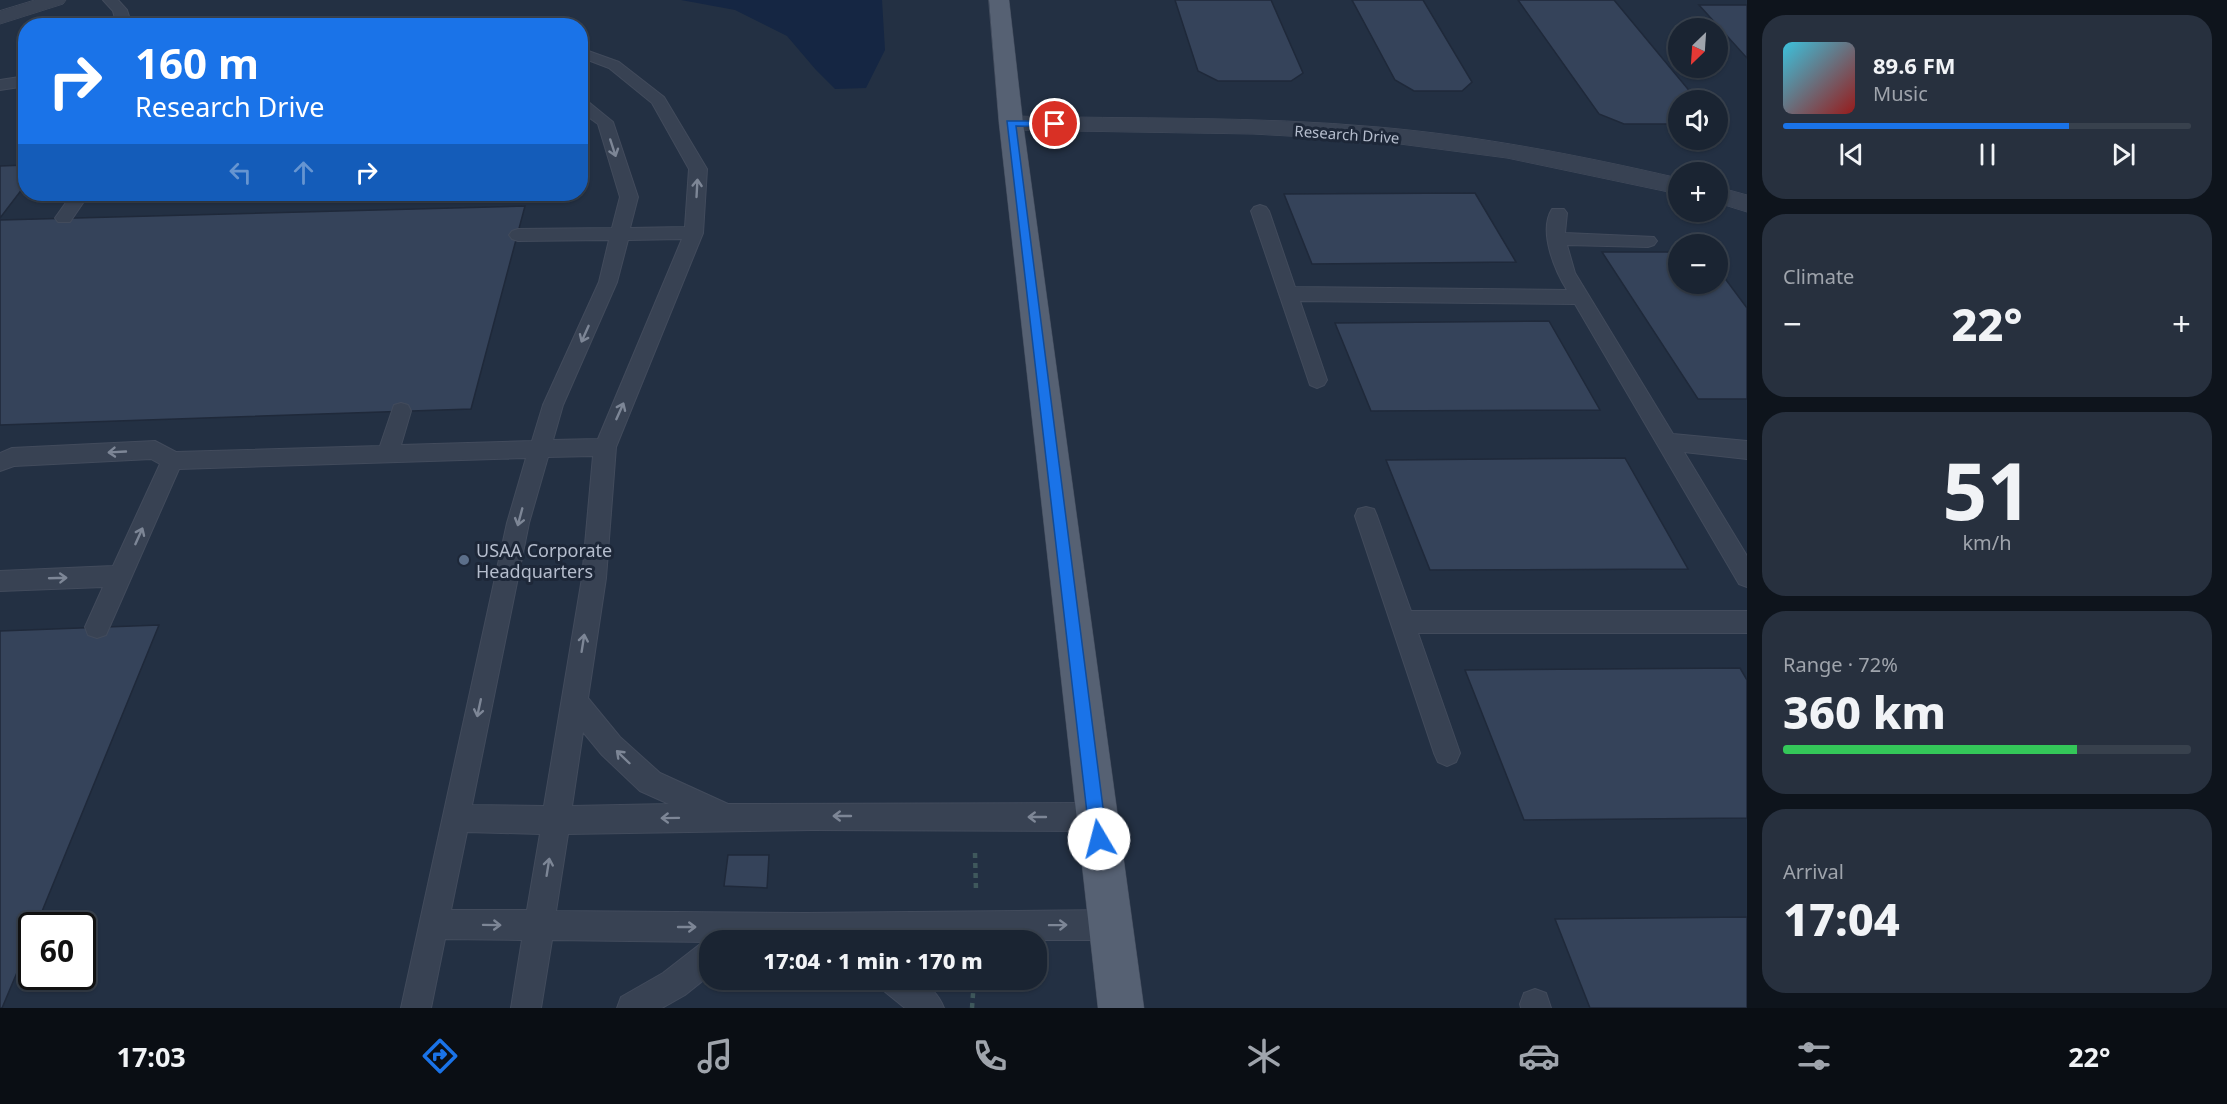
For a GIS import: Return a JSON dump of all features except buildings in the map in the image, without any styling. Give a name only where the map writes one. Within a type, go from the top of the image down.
[{"type":"main road","points":[[999,0],[1011,123],[1121,1008]]},
{"type":"street","points":[[0,18],[56,0]]},
{"type":"street","name":"Research Drive","points":[[1011,123],[1264,129],[1394,136],[1511,151],[1601,166],[1668,183]]},
{"type":"street","points":[[1728,198],[1747,204]]},
{"type":"lane","points":[[110,0],[120,10],[122,18]]},
{"type":"lane","points":[[526,1008],[594,578],[604,447],[694,233],[698,169],[658,100],[614,65],[588,55]]},
{"type":"lane","points":[[0,85],[18,82]]},
{"type":"lane","points":[[416,1008],[518,523],[553,405],[608,282],[629,197],[605,122],[588,109]]},
{"type":"lane","points":[[64,218],[75,201]]},
{"type":"lane","points":[[1260,211],[1317,380]]},
{"type":"lane","points":[[1558,213],[1556,239],[1566,273],[1747,577]]},
{"type":"lane","points":[[518,235],[620,232],[694,233]]},
{"type":"lane","points":[[1556,239],[1648,241]]},
{"type":"lane","points":[[1288,294],[1580,297]]},
{"type":"lane","points":[[388,454],[401,411]]},
{"type":"lane","points":[[1666,442],[1747,450]]},
{"type":"lane","points":[[0,462],[12,457],[155,450],[172,461],[604,447]]},
{"type":"lane","points":[[97,627],[172,461]]},
{"type":"lane","points":[[1366,516],[1447,753]]},
{"type":"lane","points":[[0,581],[120,576]]},
{"type":"lane","points":[[1403,622],[1747,622]]},
{"type":"lane","points":[[574,701],[612,746],[650,782],[727,817]]},
{"type":"lane","points":[[456,818],[555,820],[727,817],[1096,817]]},
{"type":"lane","points":[[434,924],[699,932]]},
{"type":"lane","points":[[960,930],[1110,925]]},
{"type":"lane","points":[[632,1008],[674,984],[699,965]]},
{"type":"lane","points":[[907,990],[929,1008]]},
{"type":"path","points":[[975,851],[976,894]]},
{"type":"path","points":[[972,1008],[974,990]]},
{"type":"water","points":[[681,0],[882,0],[885,50],[866,88],[835,89],[787,36],[735,10]]},
{"type":"place","name":"USAA Corporate Headquarters","points":[[464,560]]},
{"type":"route","points":[[1055,124],[1011,123],[1099,839]]}]
